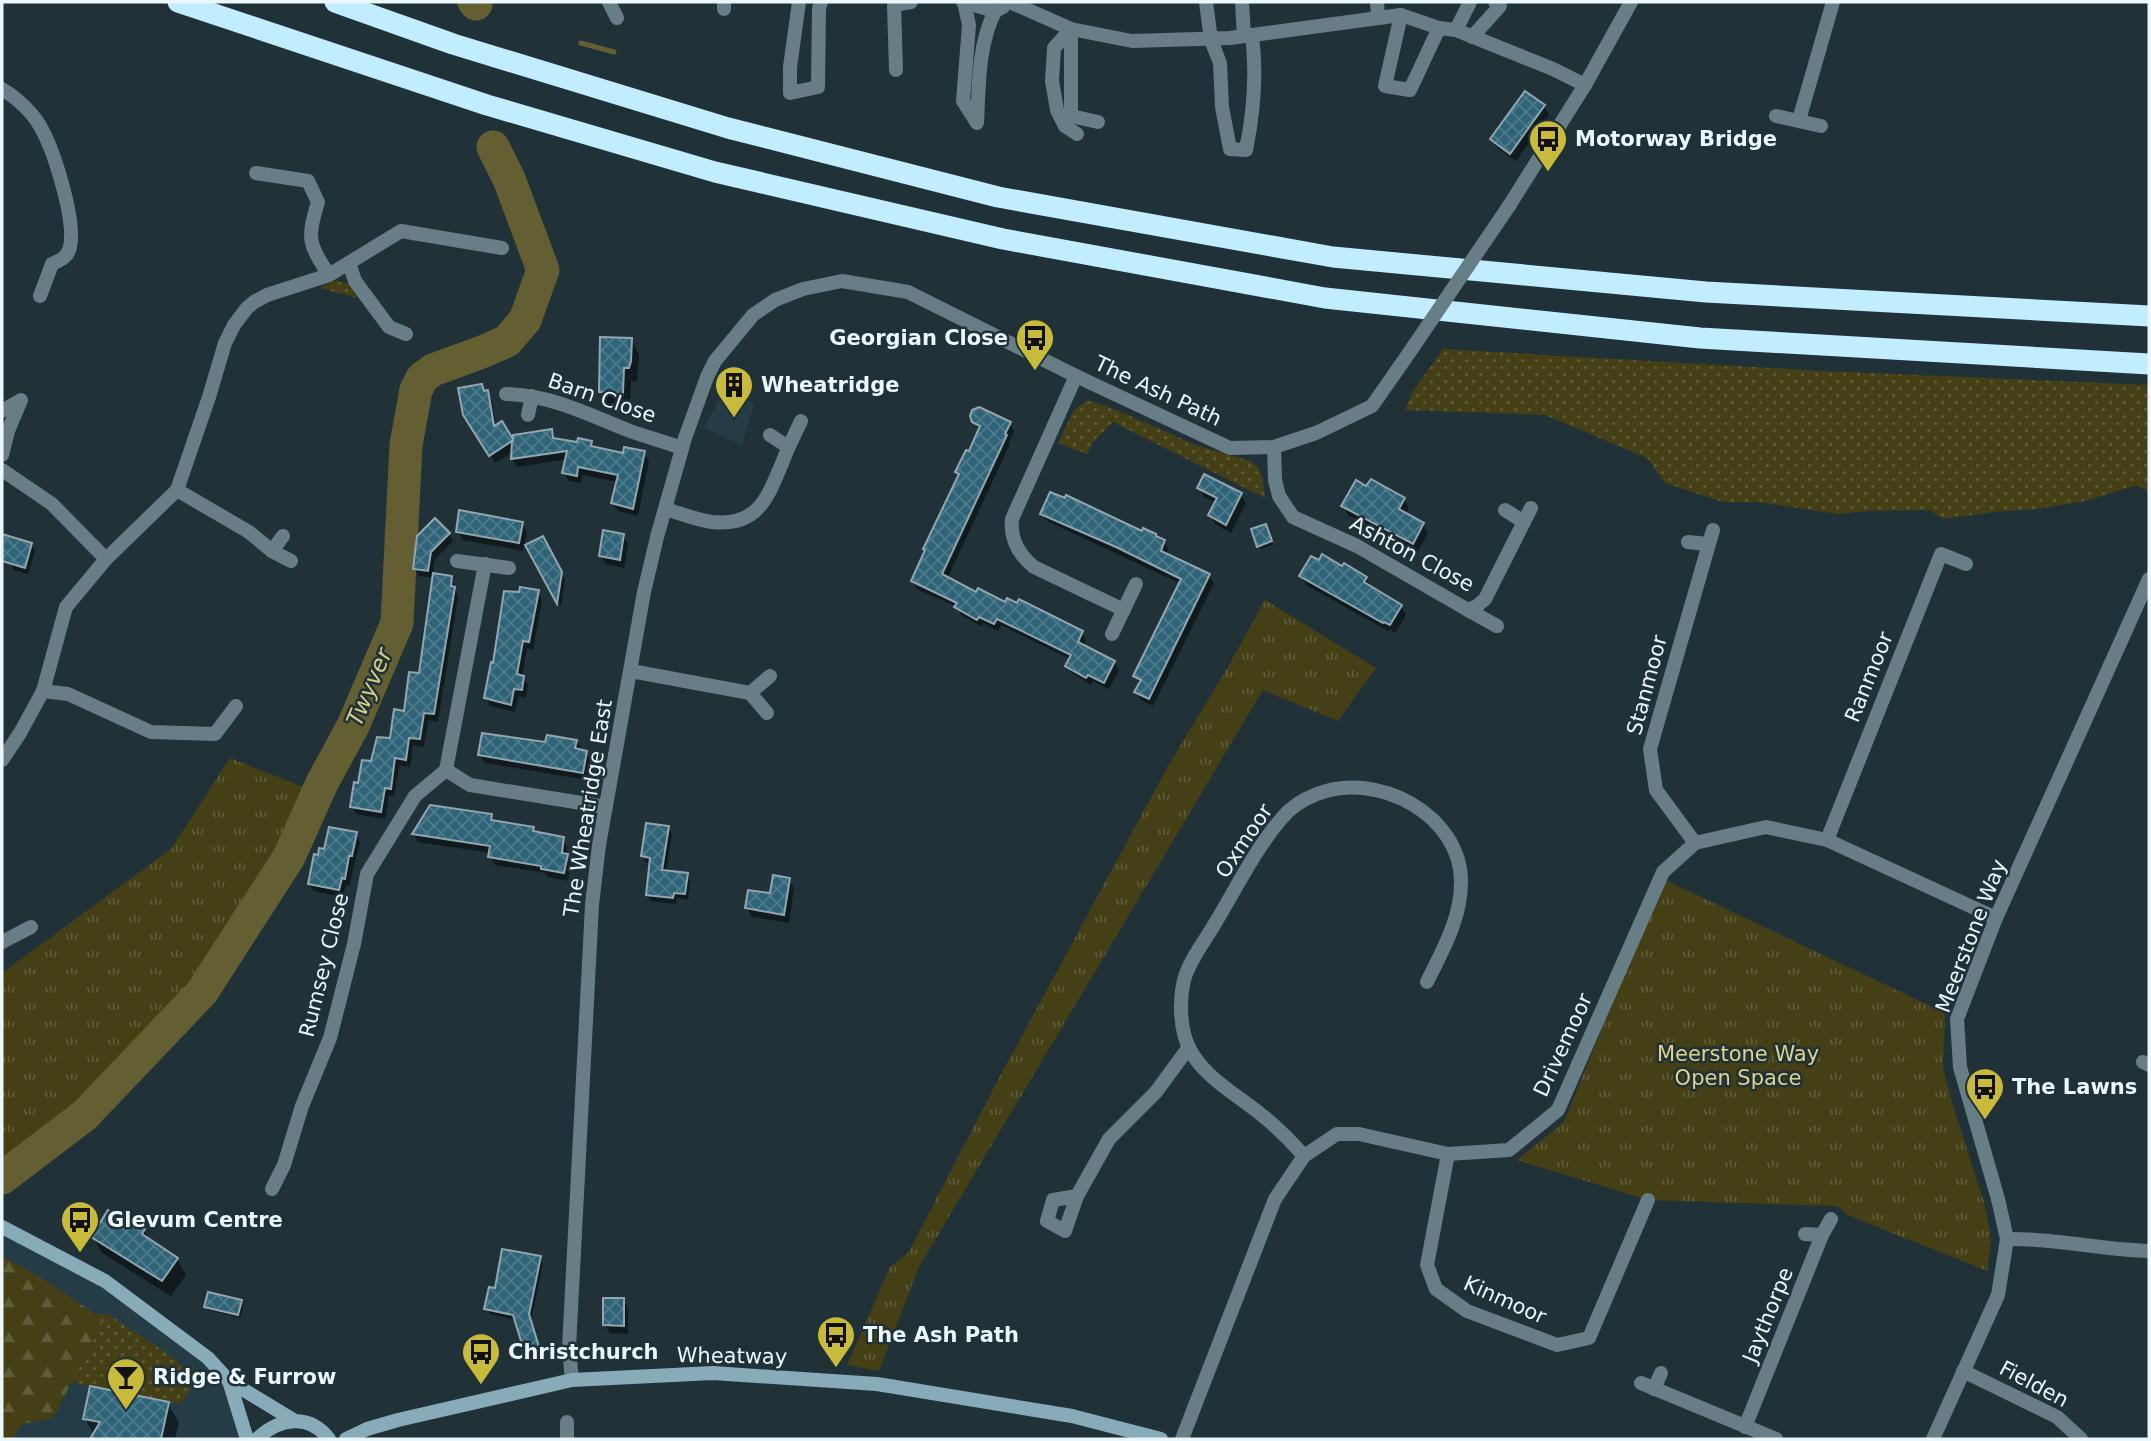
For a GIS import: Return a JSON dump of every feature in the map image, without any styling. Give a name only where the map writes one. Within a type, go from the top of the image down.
[{"type":"highway","points":[[178,2],[487,105],[715,172],[1003,239],[1325,298],[1700,338],[2149,364]]},
{"type":"highway","points":[[335,2],[453,44],[755,135],[998,197],[1334,257],[1706,292],[2149,316]]},
{"type":"street","points":[[609,2],[617,19]]},
{"type":"street","points":[[799,2],[789,67],[790,93],[818,87],[821,2]]},
{"type":"street","points":[[896,70],[890,3],[911,2]]},
{"type":"street","points":[[963,2],[970,25],[962,101],[977,122],[979,68],[987,26],[995,11],[1010,2],[1071,29],[1132,41],[1211,40],[1248,36],[1378,9],[1439,28],[1456,30],[1553,69],[1585,85]]},
{"type":"street","points":[[963,2],[995,11]]},
{"type":"street","points":[[1206,2],[1211,40],[1220,63],[1222,107],[1230,149],[1245,150],[1254,109],[1256,63],[1242,2]]},
{"type":"street","points":[[1456,30],[1470,2]]},
{"type":"street","points":[[1472,37],[1500,6],[1495,2]]},
{"type":"street","name":"The Ash Path","points":[[707,377],[715,361],[753,315],[775,300],[842,281],[908,292],[1076,376],[1230,448],[1274,447],[1315,433],[1372,406],[1509,206],[1585,85],[1632,2]]},
{"type":"street","points":[[1799,120],[1833,2]]},
{"type":"street","points":[[1402,15],[1385,86],[1410,90],[1439,28]]},
{"type":"street","points":[[1071,29],[1071,116],[1098,122]]},
{"type":"street","points":[[1071,29],[1054,48],[1052,81],[1061,118],[1065,126],[1077,134]]},
{"type":"street","points":[[2,89],[13,96],[40,126],[55,163],[71,223],[70,248],[64,258],[52,264],[40,296]]},
{"type":"street","points":[[1776,116],[1821,126]]},
{"type":"street","points":[[256,173],[308,181],[318,202],[311,226],[310,242],[329,275]]},
{"type":"street","points":[[2,760],[43,691],[66,607],[106,559],[177,490],[225,343],[247,308],[267,295],[329,275],[401,231],[502,248]]},
{"type":"street","points":[[349,263],[355,281],[389,327],[406,334]]},
{"type":"street","points":[[1076,376],[1012,519],[1012,535],[1023,558],[1034,567],[1124,610]]},
{"type":"street","name":"The Wheatridge East","points":[[572,1380],[569,1348],[592,905],[599,845],[650,564],[682,448],[707,377]]},
{"type":"street","name":"Barn Close","points":[[506,394],[532,396],[576,407],[630,431],[682,448]]},
{"type":"street","points":[[528,415],[532,396]]},
{"type":"street","points":[[2,455],[8,431],[22,400],[2,411],[8,431]]},
{"type":"street","points":[[665,509],[709,521],[732,522],[748,516],[769,496],[801,421]]},
{"type":"street","points":[[769,435],[789,447]]},
{"type":"street","name":"Ashton Close","points":[[1274,447],[1275,480],[1279,496],[1293,517],[1357,546],[1468,610],[1485,599],[1531,508]]},
{"type":"street","points":[[2,470],[52,504],[106,559]]},
{"type":"street","points":[[177,490],[290,561]]},
{"type":"street","points":[[1505,510],[1524,522]]},
{"type":"street","points":[[272,551],[284,536]]},
{"type":"street","name":"Stanmoor","points":[[1688,542],[1710,537],[1650,750],[1656,790],[1695,843]]},
{"type":"street","name":"Ranmoor","points":[[1827,840],[1941,554],[1966,564]]},
{"type":"street","points":[[457,561],[509,568]]},
{"type":"street","points":[[485,564],[446,770],[470,785],[606,807]]},
{"type":"street","name":"Meerstone Way","points":[[1933,1439],[1998,1294],[2007,1239],[1960,1067],[1957,1019],[1996,918],[2149,579]]},
{"type":"street","points":[[1112,634],[1136,584]]},
{"type":"street","points":[[1468,610],[1497,626]]},
{"type":"street","points":[[631,671],[750,693],[767,713]]},
{"type":"street","points":[[750,693],[770,676]]},
{"type":"street","points":[[43,691],[68,694],[150,732],[215,734],[236,706]]},
{"type":"street","name":"Rumsey Close","points":[[272,1189],[284,1165],[302,1106],[330,1038],[354,944],[366,874],[415,796],[446,770]]},
{"type":"street","name":"Oxmoor","points":[[1304,1156],[1288,1138],[1204,1069],[1189,1047],[1180,998],[1185,977],[1257,853],[1294,806],[1317,794],[1338,788],[1384,791],[1410,803],[1432,819],[1447,836],[1456,857],[1461,881],[1459,902],[1455,923],[1427,982]]},
{"type":"street","name":"Drivemoor","points":[[1182,1439],[1275,1199],[1304,1156],[1337,1134],[1359,1134],[1448,1154],[1509,1150],[1558,1110],[1663,872],[1695,843],[1766,827],[1827,840],[1996,918]]},
{"type":"street","points":[[3,939],[31,927]]},
{"type":"street","points":[[1077,1196],[1109,1139],[1156,1092],[1189,1047]]},
{"type":"street","name":"Kinmoor","points":[[1448,1154],[1427,1265],[1436,1289],[1467,1311],[1557,1345],[1589,1338],[1648,1200]]},
{"type":"street","name":"Jaythorpe","points":[[1745,1427],[1822,1235],[1831,1219]]},
{"type":"street","points":[[2,1227],[105,1281],[208,1358],[229,1381],[295,1421],[310,1424],[324,1432],[329,1439]]},
{"type":"street","points":[[1805,1234],[1822,1235]]},
{"type":"street","points":[[2007,1239],[2042,1240],[2123,1251],[2149,1251]]},
{"type":"street","name":"Fielden","points":[[1963,1371],[2057,1417],[2081,1439]]},
{"type":"street","name":"Wheatway","points":[[346,1439],[367,1429],[398,1420],[572,1380],[713,1373],[849,1381],[1072,1416],[1161,1439]]},
{"type":"street","points":[[1661,1373],[1648,1386],[1776,1439]]},
{"type":"street","points":[[229,1381],[247,1439]]},
{"type":"street","points":[[257,1439],[274,1426],[295,1421]]},
{"type":"street","points":[[567,1439],[568,1422]]},
{"type":"shaded area","points":[[724,390],[754,403],[742,446],[704,428]]},
{"type":"shaded area","points":[[2,1227],[105,1281],[229,1381],[247,1439],[2,1439]]},
{"type":"green space","points":[[336,280],[349,284],[358,298],[320,288]]},
{"type":"green space","points":[[1443,349],[1825,371],[2149,385],[2149,492],[2137,485],[2086,501],[1943,519],[1929,510],[1837,514],[1759,502],[1723,502],[1665,483],[1647,458],[1545,415],[1405,410],[1413,391]]},
{"type":"green space","points":[[1086,401],[1126,414],[1196,445],[1250,461],[1258,467],[1262,476],[1265,498],[1113,422],[1094,441],[1087,454],[1058,443],[1074,410]]},
{"type":"green space","points":[[1265,600],[1376,668],[1338,721],[1263,690],[919,1267],[879,1371],[847,1365],[890,1267],[908,1253],[1168,766]]},
{"type":"green space","points":[[230,758],[316,792],[290,863],[205,999],[89,1124],[2,1161],[2,973],[171,849]]},
{"type":"green space","name":"Meerstone Way Open Space","points":[[1663,879],[1945,1013],[1943,1068],[1984,1202],[1991,1241],[1987,1271],[1847,1215],[1840,1208],[1833,1206],[1648,1200],[1517,1160],[1564,1122]]},
{"type":"green space","points":[[2,1256],[50,1283],[104,1320],[53,1418],[23,1424],[12,1439],[2,1439]]},
{"type":"green space","points":[[96,1314],[108,1314],[185,1368],[195,1382],[181,1405],[63,1380]]},
{"type":"building","points":[[1525,91],[1545,105],[1510,154],[1490,139]]},
{"type":"building","points":[[600,337],[632,338],[631,361],[629,368],[624,368],[623,393],[599,392]]},
{"type":"building","points":[[482,384],[484,391],[488,390],[494,426],[502,421],[513,439],[513,435],[552,429],[553,438],[577,442],[578,438],[592,441],[591,446],[623,453],[624,447],[645,451],[633,509],[611,503],[618,475],[578,467],[577,476],[562,473],[567,451],[511,459],[512,441],[489,456],[463,415],[458,388]]},
{"type":"building","points":[[979,407],[1011,422],[942,574],[976,592],[978,588],[1005,602],[1007,598],[1017,603],[1019,599],[1083,631],[1078,642],[1115,661],[1104,683],[1088,675],[1086,678],[1065,666],[1071,655],[997,619],[994,624],[979,617],[977,620],[954,607],[957,603],[911,581],[925,550],[923,549],[959,474],[955,472],[966,450],[969,451],[980,426],[972,422],[970,416],[972,410]]},
{"type":"building","points":[[1204,474],[1242,493],[1226,525],[1208,515],[1217,498],[1197,488]]},
{"type":"building","points":[[1371,479],[1405,498],[1399,509],[1424,523],[1413,544],[1341,506],[1356,480],[1366,486]]},
{"type":"building","points":[[1050,492],[1065,498],[1066,495],[1142,531],[1143,528],[1156,534],[1165,540],[1161,551],[1210,574],[1149,699],[1134,692],[1141,680],[1133,676],[1181,579],[1040,514]]},
{"type":"building","points":[[459,510],[523,522],[519,543],[456,532]]},
{"type":"building","points":[[435,518],[450,533],[431,552],[428,571],[413,569],[417,536]]},
{"type":"building","points":[[1266,524],[1272,541],[1257,547],[1251,529]]},
{"type":"building","points":[[603,530],[624,534],[620,560],[599,556]]},
{"type":"building","points":[[2,534],[32,543],[25,568],[2,561]]},
{"type":"building","points":[[543,536],[562,572],[557,604],[525,545]]},
{"type":"building","points":[[1322,554],[1367,577],[1364,582],[1402,605],[1390,625],[1299,576],[1311,556],[1319,560]]},
{"type":"building","points":[[433,573],[452,576],[451,586],[455,587],[434,714],[424,713],[420,739],[409,738],[406,760],[395,758],[391,789],[385,788],[381,812],[350,807],[354,782],[358,783],[362,760],[371,761],[377,737],[390,738],[394,709],[404,711],[409,672],[419,673]]},
{"type":"building","points":[[520,587],[539,590],[529,642],[523,641],[517,674],[524,676],[522,690],[514,689],[511,705],[484,698],[491,662],[493,663],[504,591],[519,592]]},
{"type":"building","points":[[482,733],[545,742],[547,735],[577,740],[575,748],[587,751],[583,773],[478,755]]},
{"type":"building","points":[[430,805],[492,814],[491,820],[534,827],[533,831],[564,837],[562,853],[568,854],[564,873],[541,869],[541,866],[488,857],[490,846],[412,834]]},
{"type":"building","points":[[646,823],[669,826],[662,870],[688,873],[685,894],[674,893],[673,898],[646,895],[650,858],[641,856]]},
{"type":"building","points":[[329,827],[357,832],[345,879],[342,878],[339,890],[308,884],[314,854],[318,855],[319,848],[324,849]]},
{"type":"building","points":[[773,875],[790,878],[784,915],[745,908],[748,890],[770,893]]},
{"type":"building","points":[[108,1210],[120,1218],[122,1214],[145,1229],[142,1234],[178,1258],[162,1281],[91,1237]]},
{"type":"building","points":[[502,1249],[541,1256],[529,1314],[540,1350],[525,1354],[513,1315],[484,1309],[489,1287],[495,1288]]},
{"type":"building","points":[[208,1292],[242,1300],[238,1315],[204,1307]]},
{"type":"building","points":[[603,1298],[624,1298],[624,1326],[603,1325]]},
{"type":"building","name":"Ridge & Furrow","points":[[90,1386],[169,1402],[161,1439],[90,1439],[100,1422],[83,1419]]},
{"type":"waterway","points":[[581,43],[614,52]]},
{"type":"waterway","name":"Twyver","points":[[2,1178],[85,1115],[202,992],[289,857],[322,783],[353,726],[397,623],[406,445],[416,390],[422,378],[433,370],[507,341],[525,320],[543,270],[509,179],[493,147]]},
{"type":"place","name":"Motorway Bridge","points":[[1548,173]]},
{"type":"place","name":"Georgian Close","points":[[1035,372]]},
{"type":"place","name":"Wheatridge","points":[[734,419]]},
{"type":"place","name":"The Lawns","points":[[1985,1121]]},
{"type":"place","name":"Glevum Centre","points":[[80,1254]]},
{"type":"place","name":"The Ash Path","points":[[836,1369]]},
{"type":"place","name":"Christchurch","points":[[481,1386]]},
{"type":"place","name":"Ridge & Furrow","points":[[126,1411]]}]
